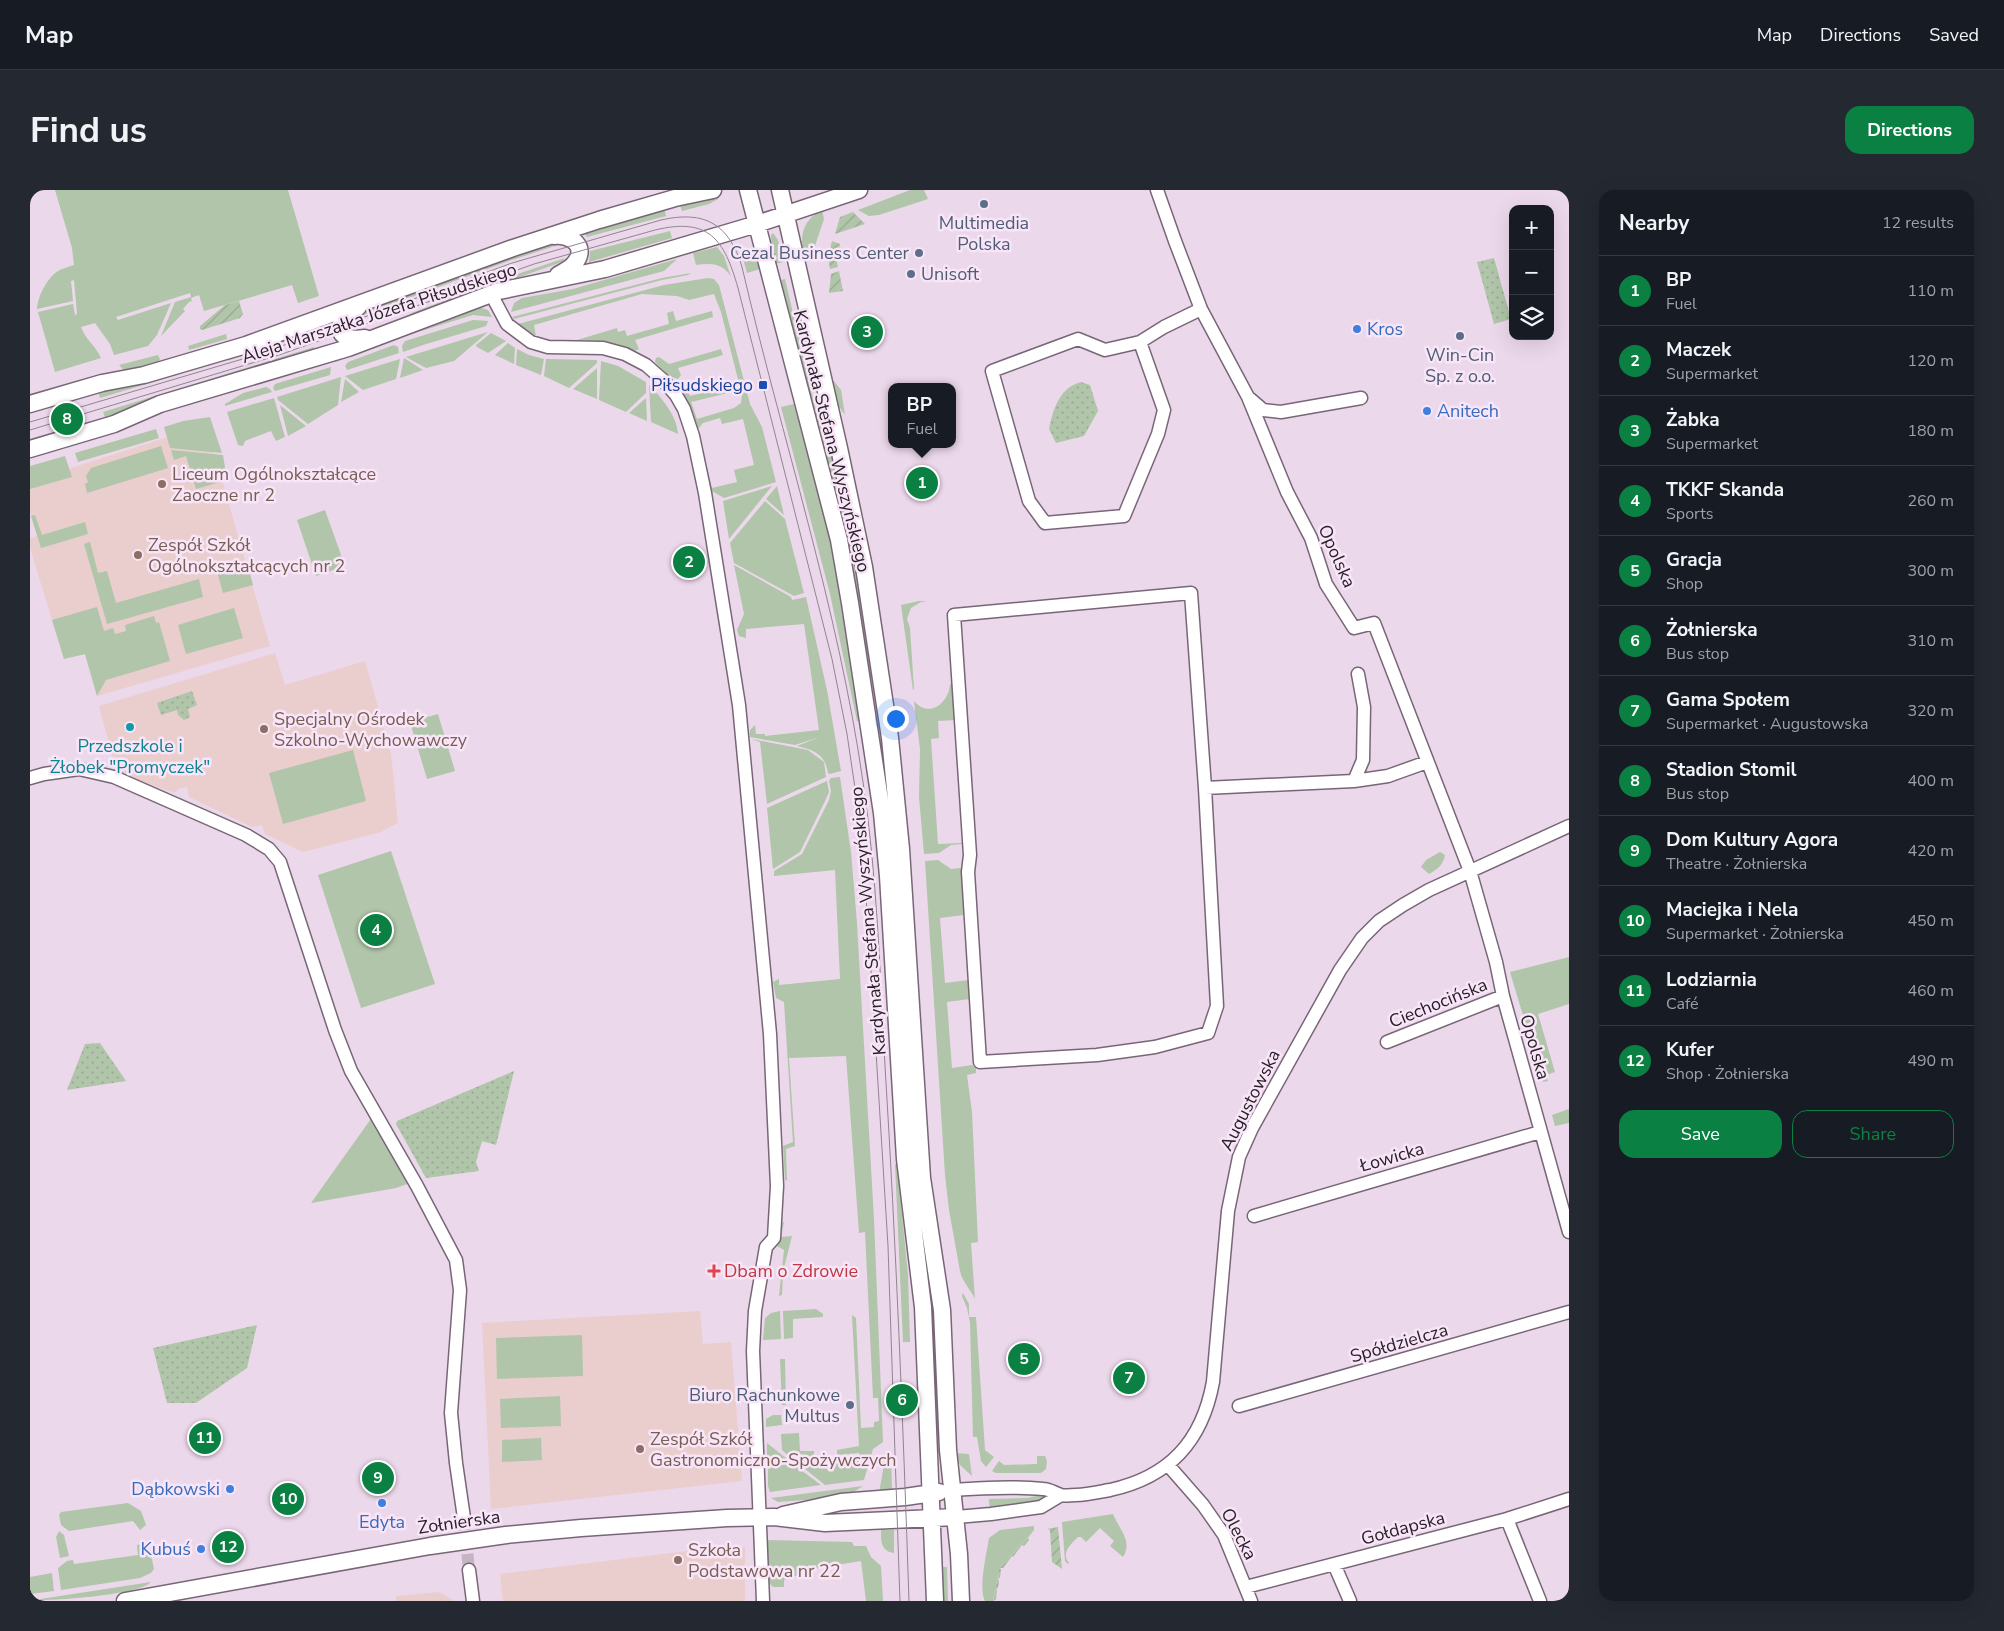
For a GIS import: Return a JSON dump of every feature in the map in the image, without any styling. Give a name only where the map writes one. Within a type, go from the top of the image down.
[{"type":"main road","name":"Aleja Marszałka Józefa Piłsudskiego","points":[[30,404],[102,383],[144,376],[238,348],[546,238],[675,198],[713,190]]},
{"type":"main road","name":"Kardynała Stefana Wyszyńskiego","points":[[748,190],[839,540],[882,813],[888,876],[905,1159],[923,1306],[935,1601]]},
{"type":"main road","name":"Kardynała Stefana Wyszyńskiego","points":[[780,190],[864,566],[890,738],[901,848],[922,1178],[942,1310],[948,1450],[956,1518],[961,1601]]},
{"type":"main road","name":"Aleja Marszałka Józefa Piłsudskiego","points":[[30,449],[114,424],[160,404],[348,348],[375,336],[491,294],[605,268],[757,224],[859,190]]},
{"type":"main road","points":[[546,238],[567,236],[574,241],[579,251],[576,263],[549,280]]},
{"type":"main road","points":[[375,336],[350,339],[342,334],[340,326],[342,320],[352,311],[376,298]]},
{"type":"main road","name":"Żołnierska","points":[[766,1517],[842,1502],[905,1497],[952,1490]]},
{"type":"main road","name":"Żołnierska","points":[[125,1601],[382,1554],[506,1535],[727,1518],[766,1517],[825,1523],[956,1518]]},
{"type":"street","name":"Opolska","points":[[1157,190],[1201,309],[1248,397],[1287,492],[1311,538],[1326,584],[1354,628],[1374,624],[1427,762]]},
{"type":"street","points":[[491,294],[507,324],[531,342],[548,347],[603,348],[625,354],[646,365],[663,380],[676,395],[684,409],[693,436],[705,493],[739,705],[770,1034],[777,1186],[774,1238],[766,1247],[755,1311],[753,1351],[766,1517],[762,1601]]},
{"type":"street","points":[[1140,342],[1164,410],[1158,434],[1124,516],[1045,523],[1029,501],[992,371],[1078,339],[1105,350],[1140,342],[1164,327],[1201,309]]},
{"type":"street","name":"Opolska","points":[[1248,397],[1263,410],[1281,412],[1361,398]]},
{"type":"street","points":[[1191,592],[1205,788],[1217,1006],[1208,1033],[1155,1048],[1097,1055],[980,1062],[968,872],[970,855],[954,615],[1191,592]]},
{"type":"street","points":[[1354,781],[1363,760],[1364,707],[1358,674]]},
{"type":"street","points":[[1205,788],[1354,781],[1388,776],[1427,762],[1470,871]]},
{"type":"street","points":[[30,778],[44,774],[79,770],[114,777],[246,835],[269,849],[280,862],[335,1030],[351,1070],[421,1193],[456,1260],[460,1290],[451,1413],[464,1518]]},
{"type":"street","name":"Augustowska","points":[[952,1490],[1043,1488],[1061,1495],[1078,1496],[1121,1488],[1143,1480],[1168,1465],[1194,1436],[1203,1420],[1210,1400],[1232,1184],[1238,1157],[1252,1128],[1340,970],[1362,938],[1379,921],[1403,905],[1470,871],[1569,826]]},
{"type":"street","name":"Opolska","points":[[1470,871],[1496,962],[1503,996],[1540,1132],[1569,1232]]},
{"type":"street","name":"Ciechocińska","points":[[1387,1042],[1503,996]]},
{"type":"street","name":"Łowicka","points":[[1254,1216],[1540,1132]]},
{"type":"street","name":"Spółdzielcza","points":[[1238,1406],[1569,1312]]},
{"type":"street","name":"Olecka","points":[[1168,1465],[1203,1505],[1224,1535],[1251,1601]]},
{"type":"street","name":"Augustowska","points":[[956,1518],[1041,1507],[1061,1495]]},
{"type":"street","name":"Gołdapska","points":[[1246,1588],[1507,1519],[1569,1499]]},
{"type":"street","points":[[1507,1519],[1540,1601]]},
{"type":"street","points":[[1334,1564],[1350,1601]]},
{"type":"street","points":[[469,1570],[473,1601]]},
{"type":"shaded area","name":"Zespół Szkół Ogólnokształcących nr 2","points":[[206,425],[270,646],[97,696],[85,654],[64,659],[30,548],[30,538],[37,536],[30,512],[30,481]]},
{"type":"shaded area","points":[[275,653],[285,685],[365,661],[391,753],[398,823],[381,832],[303,852],[265,834],[262,825],[252,827],[189,797],[187,787],[178,789],[175,793],[117,773],[99,706]]},
{"type":"shaded area","points":[[700,1311],[703,1344],[731,1342],[742,1481],[491,1509],[482,1323]]},
{"type":"shaded area","name":"Szkoła Podstawowa nr 22","points":[[720,1547],[745,1547],[745,1601],[503,1601],[500,1574]]},
{"type":"shaded area","points":[[439,1592],[455,1601],[396,1601],[396,1596]]},
{"type":"green space","points":[[55,190],[288,190],[319,296],[298,303],[292,285],[204,311],[199,295],[191,298],[192,301],[183,309],[185,311],[161,336],[175,302],[191,297],[190,293],[116,317],[118,320],[171,303],[157,335],[148,346],[114,355],[110,344],[95,323],[81,327],[101,358],[55,372],[38,312],[73,304],[75,315],[77,314],[74,280],[71,281],[73,301],[37,309],[41,293],[50,278],[58,271],[74,265],[72,248]]},
{"type":"green space","points":[[910,190],[924,190],[928,199],[879,215],[869,216],[858,210]]},
{"type":"green space","points":[[718,196],[718,199],[709,204],[682,211],[679,202]]},
{"type":"green space","points":[[664,208],[666,216],[587,237],[583,232]]},
{"type":"green space","points":[[822,210],[824,219],[813,252],[804,256],[802,235],[804,229],[810,218]]},
{"type":"green space","points":[[853,212],[865,224],[835,234],[840,217]]},
{"type":"green space","points":[[670,231],[672,238],[589,262],[590,251]]},
{"type":"green space","points":[[773,233],[778,240],[783,262],[775,264],[771,235]]},
{"type":"green space","points":[[832,241],[840,244],[838,267],[830,269],[828,256]]},
{"type":"green space","points":[[554,243],[561,244],[506,262],[352,319],[358,313],[504,259]]},
{"type":"green space","points":[[717,247],[724,256],[731,277],[728,272],[716,265],[696,265],[693,253]]},
{"type":"green space","points":[[743,249],[755,259],[760,269],[747,273],[741,251]]},
{"type":"green space","points":[[565,258],[562,262],[424,311],[409,314],[491,283]]},
{"type":"green space","points":[[1494,258],[1509,312],[1509,320],[1494,324],[1477,262]]},
{"type":"green space","points":[[677,259],[664,271],[511,312],[514,303],[522,298],[573,289]]},
{"type":"green space","points":[[839,271],[843,291],[829,293],[831,274]]},
{"type":"green space","points":[[691,273],[514,319],[512,317],[662,278]]},
{"type":"green space","points":[[708,278],[714,279],[719,285],[750,404],[762,427],[776,482],[724,498],[710,490],[700,439],[712,488],[737,482],[734,470],[754,465],[743,419],[722,424],[720,418],[703,423],[698,429],[682,390],[686,386],[690,396],[731,386],[732,392],[691,402],[697,419],[734,408],[741,403],[742,395],[721,312],[714,294],[689,300],[677,296],[642,294],[534,325],[536,336],[518,324],[664,285]]},
{"type":"green space","points":[[785,279],[815,407],[832,453],[860,587],[873,678],[870,679],[846,533],[781,280]]},
{"type":"green space","points":[[239,301],[243,314],[240,318],[200,329],[200,326],[225,305]]},
{"type":"green space","points":[[479,307],[488,310],[492,317],[473,315],[408,335],[335,362],[334,359]]},
{"type":"green space","points":[[673,311],[676,321],[712,311],[713,317],[635,340],[639,349],[635,351],[605,341],[577,340],[617,328],[618,332],[625,330],[627,336],[669,324],[667,313]]},
{"type":"green space","points":[[473,320],[488,321],[486,326],[403,352],[402,346],[405,341]]},
{"type":"green space","points":[[308,330],[309,334],[227,361],[232,357]]},
{"type":"green space","points":[[488,332],[454,361],[426,368],[406,357]]},
{"type":"green space","points":[[491,333],[506,341],[488,353],[476,345]]},
{"type":"green space","points":[[226,334],[227,339],[189,350],[188,346]]},
{"type":"green space","points":[[508,343],[515,348],[514,364],[495,355]]},
{"type":"green space","points":[[394,345],[398,347],[399,353],[347,370],[345,366],[348,362]]},
{"type":"green space","points":[[314,347],[315,352],[106,420],[103,412]]},
{"type":"green space","points":[[517,349],[544,359],[541,375],[516,365]]},
{"type":"green space","points":[[721,349],[723,355],[678,368],[681,375],[678,379],[669,376],[655,362],[656,358],[659,357],[669,364]]},
{"type":"green space","points":[[158,355],[160,359],[157,366],[126,372],[119,365]]},
{"type":"green space","points":[[404,358],[423,370],[400,378]]},
{"type":"green space","points":[[400,359],[396,379],[363,390],[345,376]]},
{"type":"green space","points":[[546,359],[597,360],[597,363],[569,388],[544,376]]},
{"type":"green space","points":[[601,361],[618,366],[646,382],[646,393],[626,412],[599,400]]},
{"type":"green space","points":[[331,367],[330,375],[275,391],[273,388],[275,384]]},
{"type":"green space","points":[[597,368],[597,399],[573,389]]},
{"type":"green space","points":[[184,370],[184,372],[177,375],[100,398],[98,391]]},
{"type":"green space","points":[[341,377],[338,405],[308,424],[278,400],[277,397]]},
{"type":"green space","points":[[345,379],[359,392],[341,402]]},
{"type":"green space","points":[[832,381],[841,390],[845,415],[838,405]]},
{"type":"green space","points":[[1081,382],[1090,385],[1098,411],[1084,436],[1056,443],[1049,429],[1055,407],[1068,389]]},
{"type":"green space","points":[[649,385],[664,401],[672,414],[678,434],[651,422]]},
{"type":"green space","points":[[266,387],[272,392],[225,406],[225,404],[243,393]]},
{"type":"green space","points":[[274,398],[285,437],[276,441],[271,431],[245,441],[243,446],[238,445],[227,412]]},
{"type":"green space","points":[[646,398],[647,421],[629,413]]},
{"type":"green space","points":[[794,404],[815,477],[831,543],[860,721],[857,721],[830,594],[781,407]]},
{"type":"green space","points":[[280,405],[306,426],[288,436]]},
{"type":"green space","points":[[210,417],[222,453],[170,448],[164,427],[183,421]]},
{"type":"green space","points":[[156,429],[159,438],[78,462],[75,453]]},
{"type":"green space","points":[[161,446],[168,468],[87,493],[85,484],[88,482],[86,476],[91,468]]},
{"type":"green space","points":[[171,450],[223,455],[227,480],[196,489],[186,456],[174,460]]},
{"type":"green space","points":[[65,456],[72,477],[30,489],[30,466]]},
{"type":"green space","points":[[772,486],[729,539],[723,501]]},
{"type":"green space","points":[[777,486],[784,515],[766,499]]},
{"type":"green space","points":[[765,501],[785,519],[804,593],[794,596],[734,563],[730,543]]},
{"type":"green space","points":[[325,510],[345,566],[316,576],[297,520]]},
{"type":"green space","points":[[35,515],[42,535],[85,522],[88,534],[41,548],[31,516]]},
{"type":"green space","points":[[90,542],[98,573],[107,571],[116,603],[199,579],[203,597],[107,624],[84,544]]},
{"type":"green space","points":[[247,562],[253,585],[223,593],[217,571]]},
{"type":"green space","points":[[734,565],[791,597],[792,600],[806,597],[827,690],[841,771],[828,773],[824,761],[818,754],[797,746],[820,737],[795,745],[750,737],[750,730],[755,725],[756,734],[765,734],[765,736],[819,730],[804,624],[746,629],[746,638],[739,636],[737,630],[744,614]]},
{"type":"green space","points":[[919,601],[928,601],[921,602],[911,608],[907,619],[910,628],[913,690],[901,605]]},
{"type":"green space","points":[[97,607],[104,631],[113,628],[115,634],[126,631],[125,625],[154,616],[156,623],[159,622],[170,661],[106,680],[97,696],[85,654],[64,659],[52,620]]},
{"type":"green space","points":[[234,608],[243,638],[186,654],[178,625]]},
{"type":"green space","points":[[950,684],[953,684],[955,720],[938,721],[939,738],[931,739],[938,844],[962,844],[951,845],[939,853],[924,854],[919,797],[920,749],[914,701],[926,709],[932,709],[946,697]]},
{"type":"green space","points":[[192,691],[197,705],[188,709],[190,717],[184,720],[178,715],[177,710],[161,715],[157,703]]},
{"type":"green space","points":[[438,714],[455,771],[427,779],[410,722]]},
{"type":"green space","points":[[751,739],[808,750],[824,762],[826,777],[767,804],[760,742]]},
{"type":"green space","points":[[353,750],[366,801],[283,824],[269,773]]},
{"type":"green space","points":[[840,777],[851,852],[857,923],[874,1219],[883,1442],[873,1449],[864,1480],[825,1485],[794,1460],[860,1455],[859,1453],[837,1455],[837,1450],[859,1446],[852,1315],[856,1318],[861,1428],[874,1427],[874,1422],[879,1421],[878,1398],[873,1398],[865,1232],[859,1233],[846,1056],[789,1058],[795,1146],[786,1149],[787,1180],[791,1181],[785,1180],[783,1146],[793,1142],[784,1002],[776,998],[773,982],[779,979],[779,985],[840,979],[835,870],[774,876],[774,871],[802,854],[829,800],[831,791],[829,781],[831,778]]},
{"type":"green space","points":[[827,781],[829,792],[800,852],[773,869],[767,808]]},
{"type":"green space","points":[[391,851],[435,984],[361,1008],[318,875]]},
{"type":"green space","points":[[1440,852],[1445,855],[1443,861],[1429,874],[1421,867],[1426,860]]},
{"type":"green space","points":[[938,860],[951,869],[961,868],[964,915],[940,918],[945,983],[969,980],[970,999],[947,1002],[952,1068],[972,1065],[976,1068],[976,1073],[967,1075],[972,1112],[978,1242],[971,1243],[975,1299],[964,1282],[960,1271],[945,1175],[925,861]]},
{"type":"green space","points":[[1569,957],[1569,1004],[1538,1014],[1555,1072],[1546,1075],[1548,1081],[1543,1082],[1510,972]]},
{"type":"green space","points":[[100,1043],[126,1081],[67,1090],[85,1044]]},
{"type":"green space","points":[[514,1071],[496,1145],[482,1141],[476,1162],[479,1171],[426,1178],[396,1124],[397,1121]]},
{"type":"green space","points":[[1569,1109],[1569,1123],[1555,1126],[1552,1115]]},
{"type":"green space","points":[[373,1116],[410,1183],[396,1188],[311,1203]]},
{"type":"green space","points":[[895,1164],[897,1164],[908,1275],[910,1342],[903,1342]]},
{"type":"green space","points":[[784,1222],[781,1237],[792,1236],[783,1272],[782,1295],[779,1296],[784,1250],[777,1246],[782,1223]]},
{"type":"green space","points":[[963,1293],[969,1304],[969,1317],[976,1317],[985,1450],[994,1457],[986,1467],[981,1461],[977,1437],[973,1437],[970,1323],[962,1296]]},
{"type":"green space","points":[[816,1309],[823,1314],[823,1317],[793,1319],[793,1338],[784,1339],[783,1311]]},
{"type":"green space","points":[[780,1311],[781,1339],[763,1340],[765,1318],[771,1313]]},
{"type":"green space","points":[[931,1311],[935,1312],[941,1438],[934,1439]]},
{"type":"green space","points":[[257,1325],[247,1368],[196,1403],[167,1403],[153,1348]]},
{"type":"green space","points":[[582,1335],[583,1376],[497,1379],[496,1338]]},
{"type":"green space","points":[[780,1359],[785,1359],[786,1405],[782,1405]]},
{"type":"green space","points":[[560,1396],[561,1426],[501,1428],[500,1399]]},
{"type":"green space","points":[[773,1415],[781,1415],[782,1425],[766,1427],[766,1419]]},
{"type":"green space","points":[[799,1433],[800,1451],[814,1451],[814,1456],[791,1458],[782,1450],[781,1434]]},
{"type":"green space","points":[[541,1438],[542,1460],[502,1462],[502,1440]]},
{"type":"green space","points":[[767,1443],[787,1459],[767,1463]]},
{"type":"green space","points":[[955,1453],[969,1454],[972,1476],[960,1465]]},
{"type":"green space","points":[[891,1456],[892,1489],[879,1493],[885,1459]]},
{"type":"green space","points":[[1037,1456],[1045,1456],[1047,1461],[1046,1469],[1041,1473],[996,1473],[992,1471],[999,1461],[1004,1465],[1037,1464]]},
{"type":"green space","points":[[789,1461],[821,1485],[770,1492],[768,1486],[768,1465]]},
{"type":"green space","points":[[863,1486],[846,1497],[778,1502],[771,1498]]},
{"type":"green space","points":[[1050,1493],[1041,1500],[1013,1504],[990,1511],[989,1499],[1027,1498]]},
{"type":"green space","points":[[128,1503],[141,1511],[146,1525],[140,1530],[133,1521],[69,1531],[61,1525],[59,1515],[61,1512]]},
{"type":"green space","points":[[1113,1514],[1126,1540],[1126,1551],[1123,1557],[1110,1546],[1114,1541],[1100,1528],[1086,1542],[1081,1537],[1078,1537],[1072,1543],[1066,1552],[1068,1564],[1065,1561],[1062,1522]]},
{"type":"green space","points":[[1034,1526],[1034,1530],[999,1568],[993,1601],[985,1601],[982,1588],[989,1538],[1000,1530]]},
{"type":"green space","points":[[1058,1527],[1062,1569],[1052,1562],[1050,1530],[1047,1529]]},
{"type":"green space","points":[[881,1530],[894,1530],[894,1553],[884,1548]]},
{"type":"green space","points":[[1034,1530],[1024,1546],[1022,1545],[1003,1568],[1000,1568],[996,1599],[993,1601],[999,1568]]},
{"type":"green space","points":[[59,1531],[64,1535],[69,1556],[60,1558],[56,1537]]},
{"type":"green space","points":[[767,1540],[852,1542],[854,1546],[866,1546],[871,1557],[881,1566],[883,1601],[866,1601],[861,1561],[818,1568],[784,1580],[784,1587],[773,1587],[768,1582]]},
{"type":"green space","points":[[142,1544],[152,1558],[154,1569],[151,1573],[140,1578],[61,1590],[58,1568],[67,1561],[73,1560],[74,1564],[138,1555],[137,1545]]},
{"type":"green space","points":[[940,1567],[947,1567],[948,1601],[941,1601]]},
{"type":"green space","points":[[52,1573],[54,1591],[30,1594],[30,1577]]},
{"type":"green space","points":[[151,1582],[143,1587],[113,1594],[34,1600]]},
{"type":"tunnel","points":[[464,1518],[469,1570]]},
{"type":"tram line","points":[[30,422],[246,358],[512,263],[661,220],[677,217],[703,219],[713,224],[730,240],[737,252],[742,267],[824,587],[852,717],[868,817],[877,924],[893,1200],[909,1601]]},
{"type":"tram line","points":[[30,430],[282,354],[534,264],[655,230],[689,227],[701,230],[712,236],[720,245],[727,256],[738,288],[832,659],[847,734],[859,815],[868,922],[888,1246],[900,1601]]},
{"type":"place","name":"Multimedia Polska","points":[[984,204]]},
{"type":"place","name":"Cezal Business Center","points":[[919,253]]},
{"type":"place","name":"Unisoft","points":[[911,274]]},
{"type":"place","name":"Kros","points":[[1357,329]]},
{"type":"place","name":"Żabka","points":[[867,332]]},
{"type":"place","name":"Win-Cin Sp. z o.o.","points":[[1460,336]]},
{"type":"place","name":"Piłsudskiego","points":[[763,385]]},
{"type":"place","name":"Anitech","points":[[1427,411]]},
{"type":"place","name":"Stadion Stomil","points":[[67,419]]},
{"type":"place","name":"BP","points":[[922,483]]},
{"type":"place","name":"Liceum Ogólnokształcące Zaoczne nr 2","points":[[162,484]]},
{"type":"place","name":"Zespół Szkół Ogólnokształcących nr 2","points":[[138,555]]},
{"type":"place","name":"Maczek","points":[[689,562]]},
{"type":"place","name":"Przedszkole i Żłobek \"Promyczek\"","points":[[130,727]]},
{"type":"place","name":"Specjalny Ośrodek Szkolno-Wychowawczy","points":[[264,729]]},
{"type":"place","name":"TKKF Skanda","points":[[376,930]]},
{"type":"place","name":"Dbam o Zdrowie","points":[[714,1271]]},
{"type":"place","name":"Gracja","points":[[1024,1359]]},
{"type":"place","name":"Gama Społem","points":[[1129,1378]]},
{"type":"place","name":"Żołnierska","points":[[902,1400]]},
{"type":"place","name":"Biuro Rachunkowe Multus","points":[[850,1405]]},
{"type":"place","name":"Lodziarnia","points":[[205,1438]]},
{"type":"place","name":"Zespół Szkół Gastronomiczno-Spożywczych","points":[[640,1449]]},
{"type":"place","name":"Dom Kultury Agora","points":[[378,1478]]},
{"type":"place","name":"Dąbkowski","points":[[230,1489]]},
{"type":"place","name":"Maciejka i Nela","points":[[288,1499]]},
{"type":"place","name":"Edyta","points":[[382,1503]]},
{"type":"place","name":"Kufer","points":[[228,1547]]},
{"type":"place","name":"Kubuś","points":[[201,1549]]},
{"type":"place","name":"Szkoła Podstawowa nr 22","points":[[678,1560]]}]
